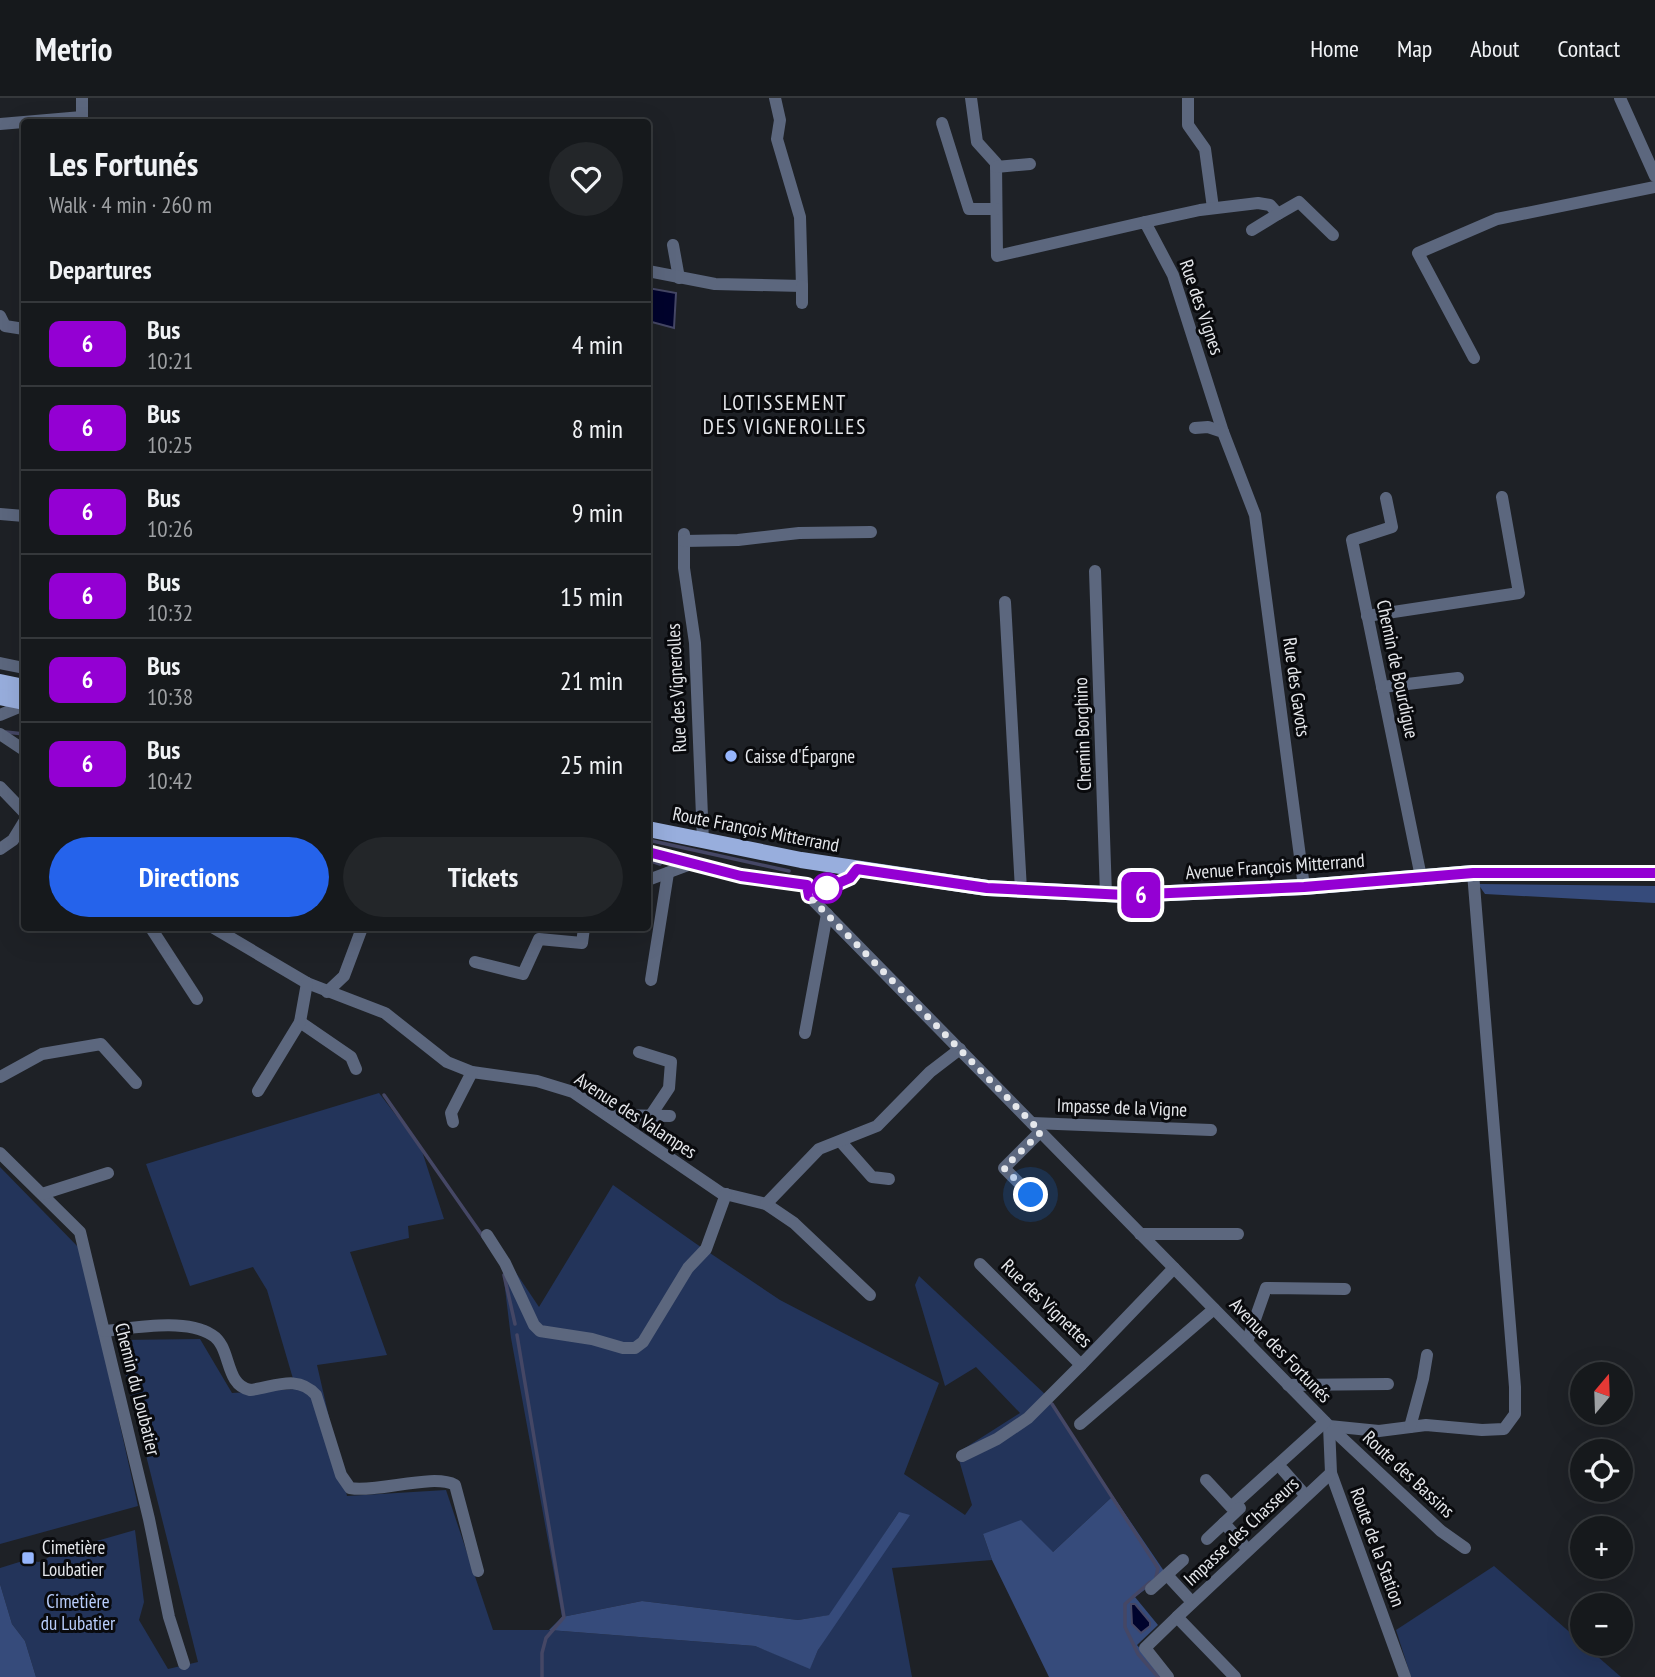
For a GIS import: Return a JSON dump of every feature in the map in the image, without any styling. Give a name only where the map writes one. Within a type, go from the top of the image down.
[{"type":"main road","points":[[0,682],[21,689]]},
{"type":"main road","points":[[0,695],[21,702]]},
{"type":"main road","name":"Route François Mitterrand","points":[[651,830],[857,869]]},
{"type":"main road","name":"Avenue François Mitterrand","points":[[857,869],[987,888],[1106,895],[1304,887],[1473,873],[1655,873]]},
{"type":"street","points":[[82,98],[82,119]]},
{"type":"street","points":[[775,98],[780,120],[777,139],[800,217],[802,303]]},
{"type":"street","points":[[971,98],[977,142],[994,160],[996,167],[997,256],[1213,208],[1264,203],[1278,214]]},
{"type":"street","points":[[1188,98],[1188,125],[1205,149],[1213,208]]},
{"type":"street","points":[[1620,98],[1655,176]]},
{"type":"street","points":[[0,124],[21,123]]},
{"type":"street","points":[[942,123],[969,209],[996,209]]},
{"type":"street","points":[[996,167],[1030,164]]},
{"type":"street","points":[[1475,358],[1418,253],[1497,219],[1655,187]]},
{"type":"street","points":[[1252,230],[1295,203],[1302,203],[1333,235]]},
{"type":"street","name":"Rue des Vignes","points":[[1145,222],[1173,275],[1223,432],[1246,493]]},
{"type":"street","points":[[673,245],[679,278]]},
{"type":"street","points":[[651,272],[715,284],[802,286]]},
{"type":"street","points":[[2,323],[21,328]]},
{"type":"street","points":[[1195,428],[1208,427],[1223,432]]},
{"type":"street","name":"Rue des Gavots","points":[[1246,493],[1255,515],[1304,887]]},
{"type":"street","points":[[1367,616],[1519,593],[1502,497]]},
{"type":"street","name":"Chemin de Bourdigue","points":[[1386,498],[1392,527],[1352,540],[1421,877]]},
{"type":"street","points":[[0,514],[21,516]]},
{"type":"street","name":"Rue des Vignerolles","points":[[703,841],[695,643],[684,568],[684,538],[738,540],[799,533],[871,532]]},
{"type":"street","name":"Chemin Borghino","points":[[1095,571],[1106,895]]},
{"type":"street","points":[[1005,601],[1021,890]]},
{"type":"street","points":[[0,663],[21,667]]},
{"type":"street","points":[[1382,687],[1458,678]]},
{"type":"street","points":[[0,695],[9,690],[21,690]]},
{"type":"street","points":[[0,715],[21,704]]},
{"type":"street","points":[[0,734],[21,748]]},
{"type":"street","points":[[0,787],[21,809]]},
{"type":"street","points":[[0,849],[13,841],[21,827]]},
{"type":"street","name":"Avenue des Fortunés","points":[[668,873],[691,864],[741,876],[807,885],[809,896],[1327,1424],[1378,1431],[1426,1425],[1482,1430],[1504,1429],[1515,1414],[1473,873]]},
{"type":"street","points":[[651,879],[668,873],[651,980]]},
{"type":"street","points":[[805,1033],[827,914]]},
{"type":"street","points":[[153,931],[197,999]]},
{"type":"street","points":[[327,992],[344,976],[361,931]]},
{"type":"street","points":[[475,962],[523,974],[539,939],[582,943],[584,931]]},
{"type":"street","name":"Avenue des Valampes","points":[[232,932],[307,983],[385,1013],[447,1062],[472,1072],[537,1081],[573,1092],[721,1193],[766,1204],[794,1223],[870,1295]]},
{"type":"street","points":[[257,1091],[300,1022],[307,983]]},
{"type":"street","points":[[300,1022],[351,1057],[356,1069]]},
{"type":"street","points":[[0,1077],[42,1054],[101,1044],[136,1083]]},
{"type":"street","points":[[766,1204],[819,1149],[877,1126],[930,1072],[960,1049]]},
{"type":"street","points":[[639,1052],[671,1062],[669,1088],[651,1115]]},
{"type":"street","points":[[453,1122],[451,1113],[472,1072]]},
{"type":"street","points":[[607,1115],[670,1116]]},
{"type":"street","points":[[1031,1195],[1004,1168],[1036,1127]]},
{"type":"street","name":"Impasse de la Vigne","points":[[1036,1127],[1211,1129]]},
{"type":"street","points":[[841,1142],[872,1177],[889,1179]]},
{"type":"street","name":"Chemin du Loubatier","points":[[0,1153],[80,1232],[149,1519],[169,1617],[184,1664]]},
{"type":"street","points":[[42,1194],[108,1173]]},
{"type":"street","points":[[487,1235],[505,1262],[534,1325],[540,1331],[592,1339],[623,1348],[635,1348],[643,1342],[688,1268],[706,1249],[726,1194]]},
{"type":"street","points":[[1140,1234],[1238,1234]]},
{"type":"street","name":"Rue des Vignettes","points":[[980,1264],[1081,1365],[1174,1268]]},
{"type":"street","points":[[1247,1342],[1266,1288],[1345,1289]]},
{"type":"street","points":[[1080,1424],[1214,1309]]},
{"type":"street","points":[[104,1331],[177,1325],[208,1333],[219,1340],[236,1383],[244,1389],[292,1383],[307,1385],[316,1395],[341,1475],[351,1488],[434,1482],[449,1482],[455,1485],[478,1571]]},
{"type":"street","points":[[1410,1427],[1427,1354]]},
{"type":"street","points":[[962,1456],[997,1439],[1028,1419],[1081,1365]]},
{"type":"street","points":[[1288,1385],[1388,1384]]},
{"type":"street","points":[[1206,1480],[1231,1507],[1327,1424]]},
{"type":"street","name":"Route de la Station","points":[[1327,1424],[1331,1474],[1405,1677]]},
{"type":"street","name":"Route des Bassins","points":[[1327,1424],[1441,1531],[1465,1548]]},
{"type":"street","points":[[1266,1485],[1298,1457]]},
{"type":"street","points":[[1283,1470],[1306,1496]]},
{"type":"street","name":"Impasse des Chasseurs","points":[[1168,1677],[1145,1648],[1331,1474]]},
{"type":"street","points":[[1207,1539],[1240,1508]]},
{"type":"street","points":[[1224,1524],[1248,1550]]},
{"type":"street","points":[[1151,1589],[1183,1560]]},
{"type":"street","points":[[1167,1575],[1192,1602]]},
{"type":"street","points":[[1177,1616],[1235,1677]]},
{"type":"green space","name":"Cimetière du Lubatier","points":[[379,1093],[421,1148],[444,1219],[408,1226],[409,1238],[350,1252],[387,1355],[317,1365],[347,1496],[446,1490],[493,1630],[549,1630],[755,1646],[810,1668],[899,1512],[830,1615],[798,1620],[642,1601],[562,1617],[511,1338],[503,1272],[488,1231],[539,1307],[613,1185],[780,1300],[939,1383],[904,1474],[965,1515],[972,1505],[957,1453],[1020,1413],[976,1367],[945,1386],[915,1285],[919,1276],[1047,1396],[1113,1496],[1053,1552],[983,1534],[992,1560],[892,1568],[912,1677],[36,1677],[25,1641],[12,1624],[0,1584],[0,1568],[29,1559],[43,1561],[55,1553],[135,1530],[144,1602],[139,1620],[168,1669],[198,1662],[117,1340],[200,1339],[232,1393],[296,1389],[267,1290],[253,1267],[190,1286],[146,1164]]},
{"type":"green space","points":[[0,1167],[81,1250],[138,1506],[0,1544]]},
{"type":"green space","points":[[1494,1566],[1570,1632],[1570,1656],[1597,1656],[1621,1677],[1411,1677],[1396,1630]]},
{"type":"shaded area","points":[[651,289],[676,293],[674,328],[651,322]]},
{"type":"shaded area","points":[[1478,884],[1655,886],[1655,903],[1485,894]]},
{"type":"shaded area","points":[[1113,1496],[1166,1574],[1135,1597],[1158,1625],[1137,1645],[1165,1677],[1049,1677],[992,1560],[983,1534],[1021,1520],[1053,1552]]},
{"type":"shaded area","points":[[899,1512],[910,1515],[818,1650],[810,1669],[755,1646],[549,1630],[562,1617],[642,1601],[798,1620],[829,1615]]},
{"type":"shaded area","points":[[0,1584],[12,1624],[25,1641],[36,1677],[0,1677]]},
{"type":"shaded area","points":[[1131,1604],[1135,1604],[1150,1622],[1150,1626],[1141,1633],[1132,1624]]},
{"type":"waterway","points":[[6,732],[21,734]]},
{"type":"waterway","points":[[651,841],[789,871]]},
{"type":"waterway","points":[[651,861],[660,864]]},
{"type":"waterway","points":[[384,1095],[484,1238]]},
{"type":"waterway","points":[[504,1275],[515,1324]]},
{"type":"waterway","points":[[517,1335],[564,1617],[546,1638],[542,1653],[542,1677]]},
{"type":"waterway","points":[[1052,1404],[1158,1568],[1156,1577]]},
{"type":"waterway","points":[[1150,1582],[1125,1604],[1125,1627],[1138,1654],[1158,1677]]},
{"type":"bus line","name":"6","points":[[651,853],[741,876],[807,885],[809,896],[850,878],[857,869],[987,888],[1125,895],[1261,890],[1473,873],[1655,873]]},
{"type":"place","name":"Caisse d'Épargne","points":[[731,756]]},
{"type":"place","name":"Cimetière Loubatier","points":[[28,1558]]},
{"type":"district","name":"LOTISSEMENT DES VIGNEROLLES","points":[[785,414]]},
{"type":"route","points":[[827,888],[809,896],[1041,1132],[1004,1168],[1031,1195]]}]
